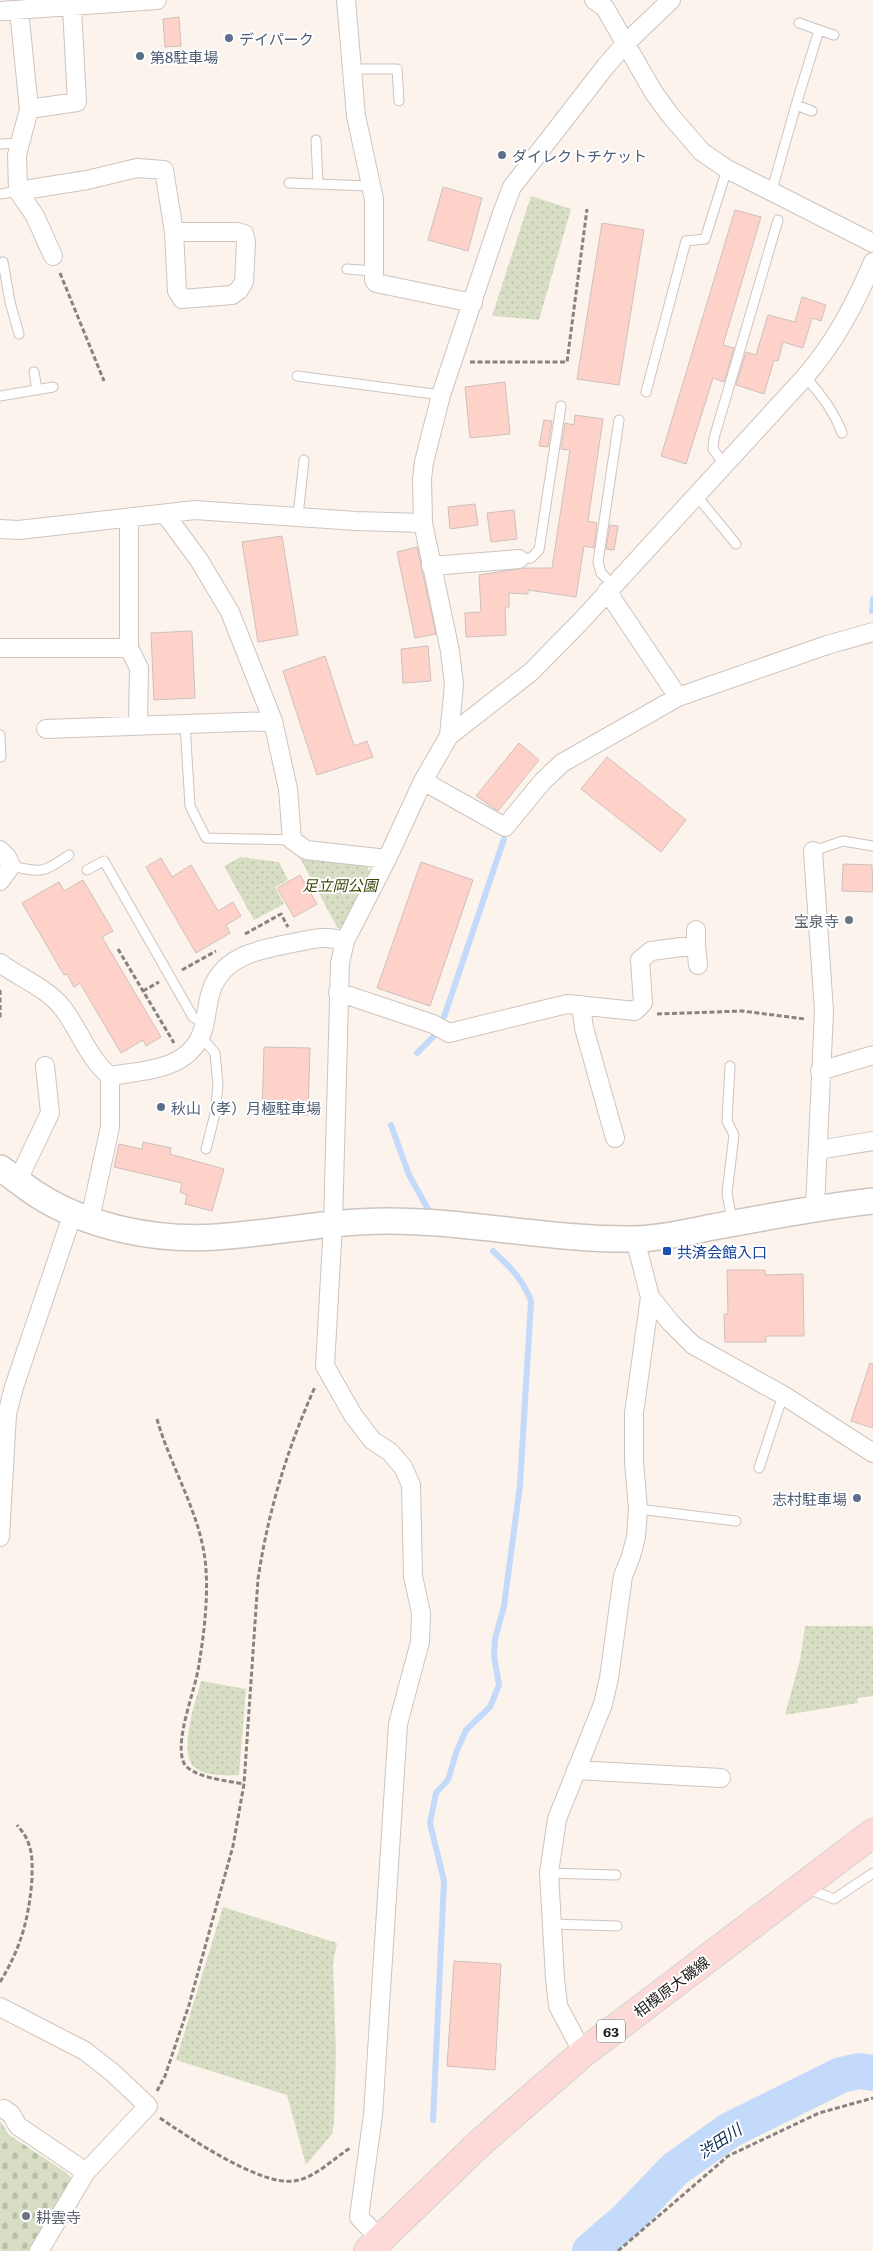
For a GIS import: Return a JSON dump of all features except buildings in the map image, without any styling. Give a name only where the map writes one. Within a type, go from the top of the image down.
[{"type":"main road","name":"相模原大磯線","points":[[374,2245],[480,2143],[582,2053],[873,1833]]},
{"type":"street","points":[[0,11],[157,0]]},
{"type":"street","points":[[346,0],[356,116],[375,208],[374,280],[376,283],[472,303]]},
{"type":"street","points":[[594,0],[605,8],[625,44],[670,115],[702,152],[727,170],[873,243]]},
{"type":"street","points":[[374,2245],[359,2217],[374,2096],[398,1724],[420,1642],[421,1613],[414,1576],[411,1485],[403,1467],[390,1452],[372,1440],[357,1421],[325,1366],[333,1224],[340,963],[345,941],[387,859],[423,781],[448,736],[454,686],[450,651],[423,523],[422,479],[424,462],[441,395],[472,303],[512,187],[625,44],[671,0]]},
{"type":"street","points":[[29,109],[77,102],[72,7]]},
{"type":"street","points":[[19,10],[29,109],[17,155],[18,192],[35,216],[53,256]]},
{"type":"street","points":[[18,192],[87,180],[137,168],[164,170],[174,232],[177,291],[182,299],[232,295],[239,290],[244,282],[246,242],[244,234],[236,232],[174,232]]},
{"type":"street","points":[[448,736],[531,672],[805,377],[824,355],[842,327],[873,262]]},
{"type":"street","points":[[0,529],[19,530],[195,510],[298,516],[356,522],[423,523]]},
{"type":"street","points":[[165,514],[200,560],[230,612],[274,721],[288,789],[292,840],[306,850],[387,859]]},
{"type":"street","points":[[130,518],[129,648],[139,668],[138,724]]},
{"type":"street","points":[[431,566],[519,559]]},
{"type":"street","points":[[610,588],[678,697]]},
{"type":"street","points":[[423,781],[505,827],[542,781],[562,763],[678,697],[827,645],[873,632]]},
{"type":"street","points":[[0,648],[129,648]]},
{"type":"street","points":[[46,729],[138,724],[274,721]]},
{"type":"street","points":[[0,850],[7,857],[11,866],[0,881]]},
{"type":"street","points":[[813,851],[824,1022],[820,1071],[815,1208]]},
{"type":"street","points":[[0,964],[43,990],[59,1004],[76,1027],[99,1067],[110,1076],[163,1067],[183,1057],[194,1048],[203,1031],[210,995],[217,979],[232,963],[241,957],[260,950],[328,936],[345,941]]},
{"type":"street","points":[[338,992],[433,1024],[449,1033],[567,1004],[636,1011],[642,1003],[640,960],[651,952],[696,938],[698,965]]},
{"type":"street","points":[[581,1005],[584,1028],[613,1104],[615,1138]]},
{"type":"street","points":[[820,1071],[873,1055]]},
{"type":"street","points":[[51,1076],[50,1113],[9,1174],[37,1195],[82,1216],[133,1232],[199,1238],[333,1224],[403,1221],[598,1238],[635,1239],[732,1224],[815,1208],[873,1201]]},
{"type":"street","points":[[0,1537],[7,1385],[82,1216],[110,1127],[110,1076]]},
{"type":"street","points":[[818,1150],[873,1141]]},
{"type":"street","points":[[582,2053],[558,2006],[549,1872],[557,1819],[603,1704],[623,1576],[636,1537],[638,1509],[634,1461],[634,1413],[650,1297],[635,1239]]},
{"type":"street","points":[[650,1297],[671,1323],[693,1345],[783,1395],[873,1453]]},
{"type":"street","points":[[576,1770],[721,1778]]},
{"type":"street","points":[[0,2007],[85,2051],[113,2073],[148,2106],[86,2172],[39,2251]]},
{"type":"street","points":[[4,2109],[11,2114],[18,2126],[86,2172]]},
{"type":"lane","points":[[799,23],[834,36]]},
{"type":"lane","points":[[771,193],[819,30]]},
{"type":"lane","points":[[352,69],[397,66],[399,101]]},
{"type":"lane","points":[[796,105],[812,111]]},
{"type":"lane","points":[[316,140],[318,184]]},
{"type":"lane","points":[[0,144],[20,142]]},
{"type":"lane","points":[[646,392],[686,241],[705,239],[727,170]]},
{"type":"lane","points":[[289,183],[370,186]]},
{"type":"lane","points":[[0,194],[18,192]]},
{"type":"lane","points":[[724,464],[713,449],[714,438],[778,220]]},
{"type":"lane","points":[[4,262],[10,302],[19,334]]},
{"type":"lane","points":[[347,270],[374,271]]},
{"type":"lane","points":[[0,303],[10,302]]},
{"type":"lane","points":[[34,372],[37,390]]},
{"type":"lane","points":[[297,376],[441,395]]},
{"type":"lane","points":[[805,377],[821,394],[842,433]]},
{"type":"lane","points":[[0,396],[53,387]]},
{"type":"lane","points":[[519,559],[531,558],[539,550],[561,406]]},
{"type":"lane","points":[[610,588],[598,562],[619,420]]},
{"type":"lane","points":[[298,516],[304,460]]},
{"type":"lane","points":[[696,495],[736,544]]},
{"type":"lane","points":[[185,724],[190,806],[206,838],[292,840]]},
{"type":"lane","points":[[0,736],[1,757]]},
{"type":"lane","points":[[813,851],[843,842],[873,846]]},
{"type":"lane","points":[[11,866],[32,870],[45,870],[69,854]]},
{"type":"lane","points":[[86,870],[104,861],[193,1018],[203,1031],[215,1053],[218,1085],[215,1114],[206,1149]]},
{"type":"lane","points":[[730,1066],[727,1121],[734,1135],[727,1193],[732,1224]]},
{"type":"lane","points":[[758,1468],[783,1395]]},
{"type":"lane","points":[[638,1509],[736,1521]]},
{"type":"lane","points":[[549,1872],[616,1875]]},
{"type":"lane","points":[[804,1886],[834,1899],[873,1873]]},
{"type":"lane","points":[[552,1924],[617,1926]]},
{"type":"path","points":[[452,362],[568,362],[587,209]]},
{"type":"path","points":[[53,256],[104,381]]},
{"type":"path","points":[[118,949],[183,1057]]},
{"type":"path","points":[[0,990],[0,1018]]},
{"type":"path","points":[[638,1008],[648,1014],[742,1011],[824,1022]]},
{"type":"path","points":[[325,1366],[296,1429],[285,1460],[263,1548],[258,1579],[244,1784],[233,1846],[189,2005],[165,2076],[148,2106],[164,2121],[206,2147],[260,2175],[284,2181],[295,2181],[317,2172],[354,2145],[369,2146]]},
{"type":"path","points":[[157,1419],[193,1515],[202,1543],[206,1570],[199,1666],[185,1721],[183,1761],[187,1768],[195,1773],[244,1784]]},
{"type":"path","points":[[0,1982],[27,1923],[30,1900],[32,1855],[25,1835],[17,1825]]},
{"type":"path","points":[[618,2251],[728,2156],[819,2113],[873,2098]]},
{"type":"green space","points":[[531,196],[571,209],[539,320],[492,316]]},
{"type":"green space","name":"足立岡公園","points":[[299,856],[365,864],[371,873],[342,930],[337,927]]},
{"type":"green space","points":[[241,857],[279,862],[288,880],[275,887],[284,904],[254,920],[224,866]]},
{"type":"green space","points":[[805,1626],[873,1626],[873,1696],[857,1698],[858,1703],[785,1715],[800,1660]]},
{"type":"green space","points":[[201,1681],[246,1689],[239,1775],[209,1774],[194,1767],[190,1760],[188,1738],[192,1713]]},
{"type":"green space","points":[[223,1907],[337,1943],[333,1963],[336,2053],[334,2123],[332,2134],[306,2165],[287,2095],[176,2060]]},
{"type":"green space","name":"耕雲寺","points":[[0,2121],[9,2135],[67,2173],[73,2181],[32,2251],[0,2251]]},
{"type":"waterway","points":[[872,611],[873,599]]},
{"type":"waterway","points":[[444,1017],[504,839]]},
{"type":"waterway","points":[[417,1053],[433,1037]]},
{"type":"waterway","points":[[391,1125],[409,1175],[428,1209]]},
{"type":"waterway","points":[[433,2120],[444,1881],[430,1823],[436,1793],[448,1780],[456,1753],[466,1730],[490,1707],[499,1685],[494,1656],[495,1639],[504,1606],[520,1485],[531,1301],[520,1279],[493,1251]]},
{"type":"waterway","name":"渋田川","points":[[590,2251],[628,2218],[675,2169],[730,2130],[841,2075],[859,2071],[873,2073]]},
{"type":"place","name":"デイパーク","points":[[229,38]]},
{"type":"place","name":"第8駐車場","points":[[140,56]]},
{"type":"place","name":"ダイレクトチケット","points":[[502,155]]},
{"type":"place","name":"宝泉寺","points":[[849,920]]},
{"type":"place","name":"秋山（孝）月極駐車場","points":[[161,1107]]},
{"type":"place","name":"共済会館入口","points":[[667,1251]]},
{"type":"place","name":"志村駐車場","points":[[857,1498]]},
{"type":"place","name":"耕雲寺","points":[[26,2216]]}]
